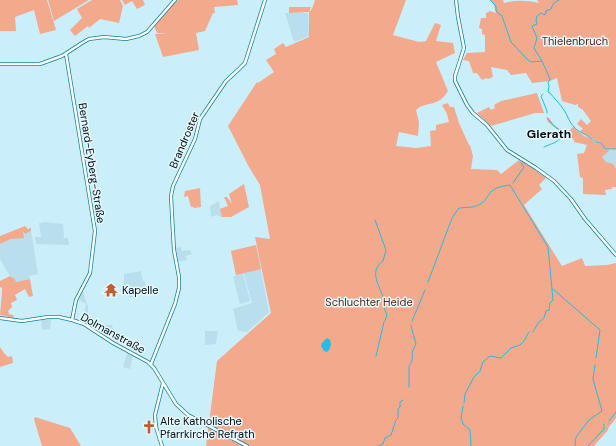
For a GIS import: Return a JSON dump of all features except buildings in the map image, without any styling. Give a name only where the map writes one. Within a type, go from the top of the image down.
[{"type":"street","points":[[0,64],[35,65],[48,62],[66,54],[82,43],[94,38],[104,37],[126,39],[139,36],[147,32],[175,0]]},
{"type":"street","name":"Brandroster","points":[[151,364],[175,304],[179,288],[173,232],[172,191],[175,181],[195,139],[200,119],[226,81],[243,66],[265,0]]},
{"type":"street","points":[[456,0],[464,48],[455,76],[455,81],[469,108],[487,125],[507,150],[554,181],[571,199],[585,219],[616,255]]},
{"type":"street","name":"Bernard-Eyberg-Straße","points":[[66,54],[95,231],[89,276],[76,300],[72,320]]},
{"type":"street","name":"Dolmanstraße","points":[[0,318],[22,321],[51,317],[72,320],[84,324],[113,343],[145,359],[151,364],[176,404],[188,415],[247,446]]},
{"type":"street","points":[[162,446],[156,427],[155,415],[163,383]]},
{"type":"street","points":[[160,391],[168,391]]},
{"type":"shaded area","points":[[285,13],[308,13],[309,36],[294,42]]},
{"type":"shaded area","points":[[610,150],[616,150],[616,169],[613,164],[606,162],[602,157]]},
{"type":"shaded area","points":[[219,201],[220,209],[225,207],[222,217],[216,215],[211,217],[210,206]]},
{"type":"shaded area","points":[[45,222],[63,224],[64,238],[68,238],[69,245],[36,244],[35,237],[41,237],[39,223]]},
{"type":"shaded area","points":[[24,231],[25,234],[31,231],[38,274],[29,276],[30,279],[16,282],[15,279],[9,275],[0,259],[0,244],[11,239],[10,233]]},
{"type":"shaded area","points":[[256,245],[269,312],[247,332],[238,331],[233,309],[252,303],[243,274],[250,300],[240,304],[233,277],[236,275],[231,251]]},
{"type":"shaded area","points":[[181,247],[182,251],[190,250],[192,254],[186,256],[187,260],[178,262],[175,248]]},
{"type":"shaded area","points":[[141,271],[143,281],[145,281],[146,291],[136,292],[136,296],[130,298],[128,293],[124,292],[122,286],[124,274]]},
{"type":"shaded area","points":[[83,291],[88,305],[88,313],[84,312],[86,306],[85,302],[83,303],[79,299]]},
{"type":"shaded area","points":[[51,319],[50,329],[42,330],[41,320]]},
{"type":"shaded area","points":[[102,325],[112,325],[113,329],[108,336],[102,333]]},
{"type":"shaded area","points":[[205,331],[218,331],[216,344],[205,345]]},
{"type":"shaded area","points":[[127,353],[133,356],[130,369],[123,367]]},
{"type":"green space","points":[[0,0],[47,0],[56,30],[40,34],[34,10],[15,17],[16,31],[0,31]]},
{"type":"green space","points":[[48,0],[89,0],[54,21]]},
{"type":"green space","points":[[92,0],[120,0],[123,6],[119,23],[100,19],[89,28],[88,26],[75,36],[70,30],[82,18],[77,9]]},
{"type":"green space","points":[[122,0],[143,0],[145,5],[137,9],[132,1],[125,5]]},
{"type":"green space","points":[[178,0],[237,0],[238,5],[214,7],[215,13],[213,13],[205,31],[196,33],[199,50],[163,57],[155,34],[168,33],[157,33],[154,26],[167,10]]},
{"type":"green space","name":"Schluchter Heide","points":[[315,0],[406,0],[393,35],[419,42],[426,41],[435,23],[441,25],[436,41],[453,43],[455,53],[436,62],[448,91],[440,100],[420,107],[416,110],[419,122],[418,136],[399,132],[396,146],[416,148],[431,146],[430,131],[436,130],[436,125],[449,122],[442,105],[448,103],[450,107],[454,107],[459,123],[470,145],[473,156],[471,169],[497,170],[501,174],[519,160],[547,177],[539,185],[542,189],[524,205],[562,266],[582,258],[585,266],[616,263],[616,418],[594,446],[206,446],[217,361],[271,313],[255,237],[270,239],[260,185],[228,126],[257,82],[258,83],[274,72],[266,60],[276,54],[274,49],[283,43],[286,47],[309,37],[309,12],[312,9]]},
{"type":"green space","name":"Thielenbruch","points":[[490,0],[503,0],[504,3],[513,1],[530,1],[539,3],[537,0],[616,0],[616,149],[605,149],[601,143],[597,143],[594,139],[580,131],[583,129],[577,124],[581,119],[587,125],[591,121],[583,110],[578,107],[578,104],[575,105],[562,101],[557,78],[550,81],[532,83],[526,73],[511,75],[507,70],[491,67],[493,77],[488,79],[486,78],[482,80],[477,73],[473,73],[469,61],[463,60],[467,53],[485,52],[485,35],[482,34],[482,29],[479,28],[481,18],[486,18],[486,13],[490,11],[496,13],[494,5]]},
{"type":"green space","points":[[289,7],[311,7],[309,12],[289,13]]},
{"type":"green space","points":[[537,93],[544,113],[535,113],[491,126],[477,113],[489,107],[491,110],[495,108],[494,105],[501,101]]},
{"type":"green space","points":[[548,117],[554,125],[566,134],[573,127],[584,136],[591,138],[596,144],[601,144],[605,150],[610,150],[602,157],[606,162],[613,164],[616,169],[616,187],[605,190],[606,195],[583,194],[583,178],[580,177],[577,154],[584,153],[587,145],[574,142],[571,137],[567,137],[548,122]]},
{"type":"green space","points":[[244,184],[249,207],[231,217],[222,217],[220,209],[228,206],[224,197],[227,197],[232,204],[229,194]]},
{"type":"green space","points":[[200,188],[201,207],[191,207],[188,196],[184,197],[185,191]]},
{"type":"green space","points":[[25,226],[28,229],[31,228],[31,231],[25,234],[23,231],[24,238],[11,239],[0,244],[0,236]]},
{"type":"green space","points":[[256,245],[261,269],[236,275],[231,251]]},
{"type":"green space","points":[[10,276],[15,279],[16,282],[30,279],[33,296],[29,297],[25,289],[15,295],[17,300],[11,303],[12,307],[8,311],[14,318],[0,315],[2,288],[0,287],[0,281]]},
{"type":"green space","points":[[0,347],[8,357],[12,356],[13,363],[0,367]]},
{"type":"green space","points":[[35,417],[70,428],[81,446],[42,446],[34,419]]},
{"type":"water","points":[[327,338],[330,340],[331,345],[327,352],[324,351],[321,346]]},
{"type":"waterway","points":[[490,0],[496,6],[496,11],[502,16],[511,42],[531,62],[542,61],[550,79],[548,83],[548,92],[565,112],[572,125],[580,132],[593,139],[596,143],[601,143],[605,149],[616,149]]},
{"type":"waterway","points":[[542,61],[534,48],[537,38],[532,26],[537,24],[537,16],[541,13],[545,15],[546,11],[551,9],[554,3],[559,0]]},
{"type":"waterway","points":[[543,94],[541,96],[547,113]]},
{"type":"waterway","points":[[547,118],[554,126],[565,134]]},
{"type":"waterway","points":[[544,147],[556,142],[562,137]]},
{"type":"waterway","points":[[513,183],[524,167],[521,163]]},
{"type":"waterway","points":[[479,205],[485,201],[494,189],[510,185],[548,247],[553,300],[550,303],[549,310],[546,311],[544,318],[538,323],[533,332]]},
{"type":"waterway","points":[[428,282],[452,218],[459,208],[478,205]]},
{"type":"waterway","points":[[375,220],[386,250],[383,261],[376,269],[376,279],[384,299],[384,307],[387,315],[385,321]]},
{"type":"waterway","points":[[412,321],[425,290]]},
{"type":"waterway","points":[[554,290],[600,330],[596,358]]},
{"type":"waterway","points":[[376,356],[384,322]]},
{"type":"waterway","points":[[409,387],[409,366],[412,360],[412,352],[416,344],[411,326]]},
{"type":"waterway","points":[[464,403],[465,394],[474,377],[480,371],[483,362],[490,356],[501,358],[511,348],[520,345],[529,332]]},
{"type":"waterway","points":[[575,446],[576,437],[589,420],[602,411],[593,379],[595,365]]},
{"type":"waterway","points":[[378,446],[383,444],[385,438],[391,435],[398,418],[400,402],[403,400]]},
{"type":"waterway","points":[[463,406],[461,418],[463,424],[470,430],[471,446]]},
{"type":"waterway","points":[[609,421],[616,412]]},
{"type":"waterway","points":[[588,446],[604,429],[604,424]]},
{"type":"place","name":"Kapelle","points":[[111,290]]},
{"type":"place","name":"Alte Katholische Pfarrkirche Refrath","points":[[149,427]]},
{"type":"district","name":"Gierath","points":[[549,134]]}]
